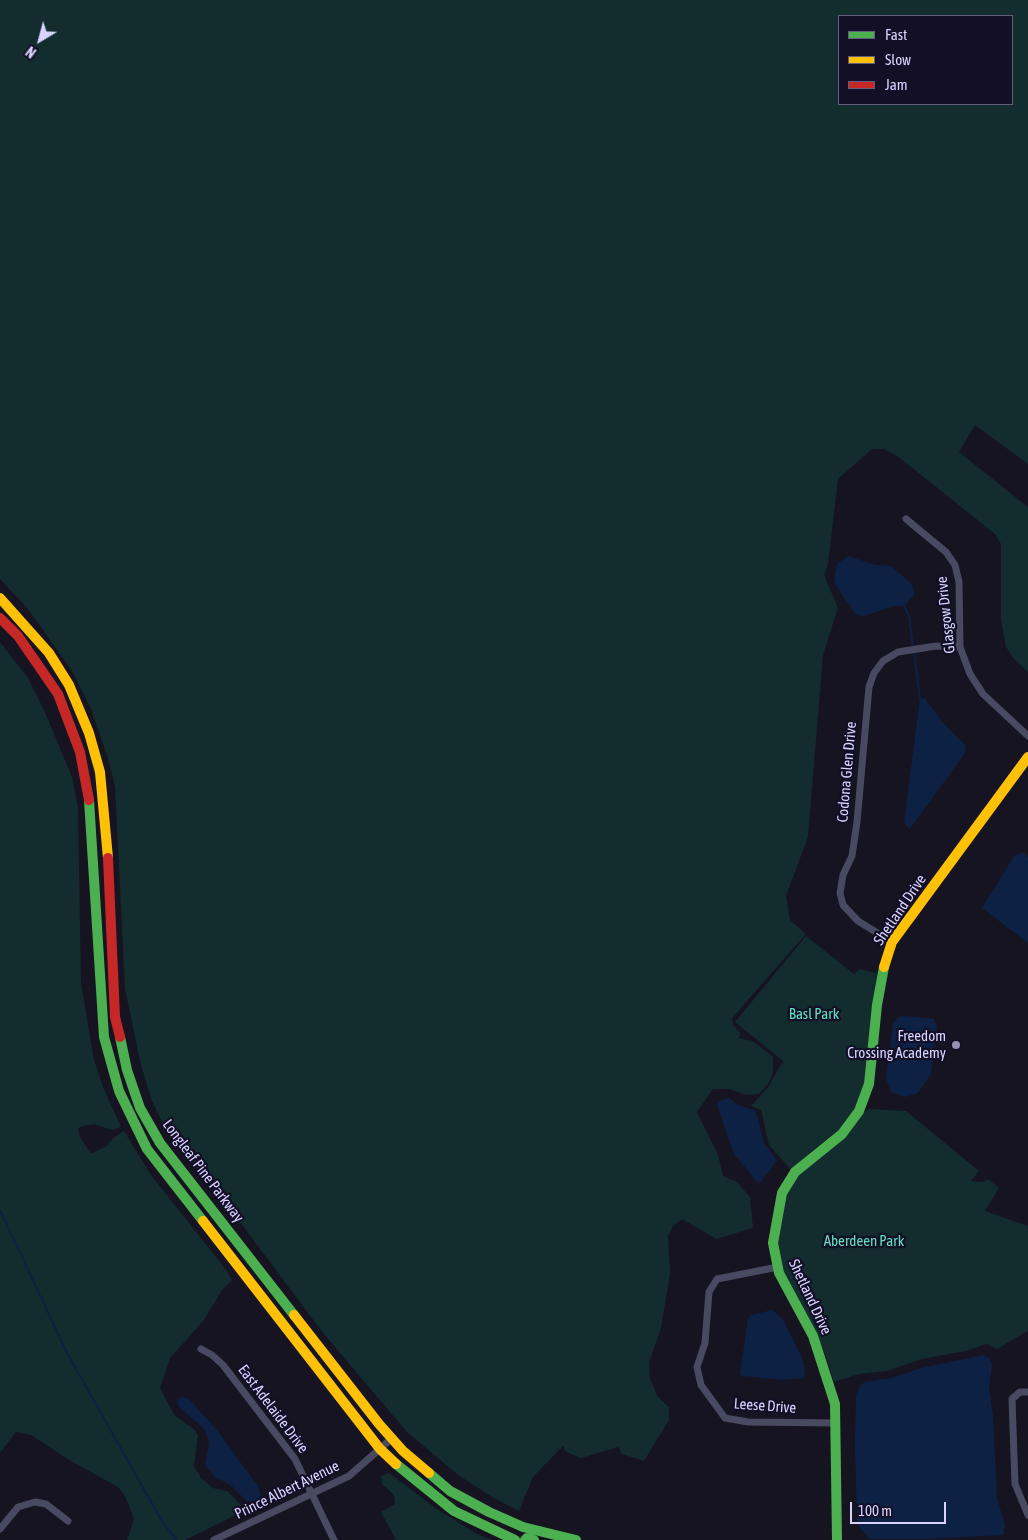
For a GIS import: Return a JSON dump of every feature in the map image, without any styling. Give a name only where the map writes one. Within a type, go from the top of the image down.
[{"type":"main road","name":"Longleaf Pine Parkway","points":[[0,598],[48,653],[69,685],[90,732],[100,772],[108,858],[115,1018],[132,1086],[140,1108],[160,1143],[403,1451],[450,1491],[474,1505],[523,1527],[576,1540]]},
{"type":"main road","name":"Longleaf Pine Parkway","points":[[0,618],[22,642],[58,694],[80,752],[91,811],[103,1028],[119,1091],[147,1149],[380,1449],[405,1472],[454,1511],[516,1540]]},
{"type":"main road","name":"Shetland Drive","points":[[837,1540],[835,1404],[814,1336],[779,1273],[773,1242],[782,1193],[795,1172],[842,1134],[859,1111],[869,1084],[881,977],[886,955],[892,942],[1028,756]]},
{"type":"main road","points":[[119,1091],[132,1086]]},
{"type":"main road","points":[[525,1540],[527,1538],[534,1540]]},
{"type":"street","name":"Glasgow Drive","points":[[906,520],[946,552],[955,564],[958,582],[960,647],[970,674],[983,694],[1028,736]]},
{"type":"street","name":"Codona Glen Drive","points":[[892,942],[858,921],[844,905],[840,892],[843,876],[852,856],[857,822],[869,688],[874,673],[883,661],[898,652],[936,646],[960,647]]},
{"type":"street","name":"Leese Drive","points":[[778,1266],[717,1279],[709,1292],[705,1343],[697,1366],[700,1385],[725,1418],[748,1422],[835,1423]]},
{"type":"street","name":"East Adelaide Drive","points":[[201,1349],[223,1365],[295,1459],[334,1540]]},
{"type":"street","points":[[1028,1392],[1020,1392],[1012,1399],[1015,1484],[1028,1515]]},
{"type":"street","name":"Prince Albert Avenue","points":[[214,1540],[349,1476],[392,1439]]},
{"type":"street","points":[[1019,1496],[1028,1495]]},
{"type":"street","points":[[0,1530],[18,1507],[35,1502],[46,1504],[68,1521]]},
{"type":"green space","points":[[0,0],[1028,0],[1028,464],[975,425],[959,452],[1028,507],[1028,672],[1014,659],[1006,647],[1001,620],[1001,544],[995,534],[900,458],[884,449],[872,449],[838,479],[828,564],[824,575],[838,608],[823,655],[808,837],[786,896],[790,920],[806,934],[732,1018],[733,1025],[741,1034],[738,1038],[753,1041],[773,1057],[773,1073],[769,1083],[759,1094],[746,1095],[730,1089],[713,1089],[697,1112],[718,1155],[723,1176],[737,1182],[750,1197],[753,1228],[716,1239],[682,1219],[673,1226],[668,1236],[670,1274],[661,1328],[649,1363],[650,1379],[658,1397],[669,1407],[669,1420],[644,1461],[622,1454],[619,1447],[581,1458],[566,1452],[563,1446],[533,1477],[519,1511],[492,1497],[458,1475],[407,1432],[323,1333],[243,1226],[169,1135],[152,1101],[141,1065],[125,989],[115,787],[108,758],[91,709],[72,671],[28,609],[0,579]]},
{"type":"green space","points":[[0,642],[28,678],[44,710],[72,777],[78,808],[81,983],[94,1060],[104,1089],[121,1127],[112,1130],[94,1124],[82,1126],[78,1129],[80,1137],[91,1154],[107,1146],[113,1138],[124,1131],[151,1175],[227,1271],[232,1280],[222,1290],[204,1320],[170,1358],[160,1388],[175,1416],[194,1429],[198,1435],[194,1466],[201,1478],[213,1488],[227,1491],[243,1507],[242,1512],[185,1540],[127,1540],[134,1519],[125,1496],[118,1487],[69,1460],[31,1435],[16,1432],[0,1453]]},
{"type":"green space","name":"Basl Park","points":[[806,936],[854,974],[859,969],[877,973],[864,1084],[855,1108],[841,1128],[809,1153],[792,1171],[769,1145],[761,1110],[751,1106],[769,1086],[783,1061],[735,1022]]},
{"type":"green space","name":"Aberdeen Park","points":[[869,1109],[906,1111],[979,1171],[971,1181],[983,1182],[988,1179],[999,1188],[985,1211],[1028,1226],[1028,1331],[997,1349],[986,1344],[966,1351],[922,1359],[887,1371],[859,1374],[834,1382],[825,1354],[789,1287],[780,1262],[777,1237],[786,1195],[799,1174],[860,1115]]},
{"type":"green space","points":[[389,1473],[437,1509],[477,1534],[492,1540],[396,1540],[381,1512],[395,1504],[394,1495],[382,1484],[381,1476]]},
{"type":"water","points":[[848,556],[876,565],[891,566],[912,584],[914,595],[904,606],[894,606],[864,616],[858,615],[852,610],[834,582],[837,564]]},
{"type":"water","points":[[920,698],[925,699],[945,725],[966,746],[965,753],[910,829],[904,823]]},
{"type":"water","points":[[1023,852],[1028,857],[1028,943],[982,908],[1014,856]]},
{"type":"water","points":[[898,1017],[934,1019],[937,1026],[931,1074],[918,1093],[905,1097],[891,1092],[886,1079],[893,1024]]},
{"type":"water","points":[[729,1098],[738,1105],[756,1111],[764,1143],[777,1160],[761,1182],[758,1183],[735,1155],[731,1146],[717,1105],[719,1101]]},
{"type":"water","points":[[772,1310],[782,1318],[802,1358],[805,1373],[803,1378],[782,1380],[743,1376],[740,1374],[748,1318],[752,1315]]},
{"type":"water","points":[[984,1355],[989,1358],[992,1364],[989,1386],[993,1416],[997,1498],[1005,1525],[1003,1535],[926,1539],[869,1539],[857,1524],[856,1395],[860,1386],[864,1382],[892,1378],[921,1368]]},
{"type":"water","points":[[182,1396],[189,1399],[217,1430],[257,1485],[261,1495],[259,1500],[254,1502],[247,1501],[232,1486],[214,1476],[205,1465],[209,1443],[207,1435],[203,1428],[179,1407],[177,1402]]},
{"type":"waterway","points":[[904,606],[909,616],[913,647]]},
{"type":"waterway","points":[[914,652],[920,699]]},
{"type":"waterway","points":[[0,1210],[67,1353],[163,1523],[177,1540]]},
{"type":"traffic: fast","points":[[89,800],[104,1037],[119,1091],[147,1149],[203,1221]]},
{"type":"traffic: fast","points":[[837,1540],[835,1404],[813,1336],[779,1273],[773,1243],[782,1193],[795,1172],[842,1134],[859,1111],[869,1084],[877,1005],[884,967]]},
{"type":"traffic: fast","points":[[120,1037],[127,1070],[140,1108],[160,1143],[294,1315]]},
{"type":"traffic: fast","points":[[396,1464],[454,1511],[515,1540]]},
{"type":"traffic: fast","points":[[429,1473],[450,1491],[489,1512],[523,1527],[576,1540]]},
{"type":"traffic: fast","points":[[525,1540],[527,1538],[534,1540]]},
{"type":"traffic: slow","points":[[0,598],[49,653],[69,685],[89,733],[100,772],[108,858]]},
{"type":"traffic: slow","points":[[884,967],[892,942],[1028,757]]},
{"type":"traffic: slow","points":[[203,1221],[380,1449],[396,1464]]},
{"type":"traffic: slow","points":[[294,1315],[379,1424],[403,1451],[429,1473]]},
{"type":"traffic: jam","points":[[0,618],[18,636],[58,694],[80,752],[89,800]]},
{"type":"traffic: jam","points":[[108,858],[115,1017],[120,1037]]},
{"type":"place","name":"Freedom Crossing Academy","points":[[956,1045]]}]
